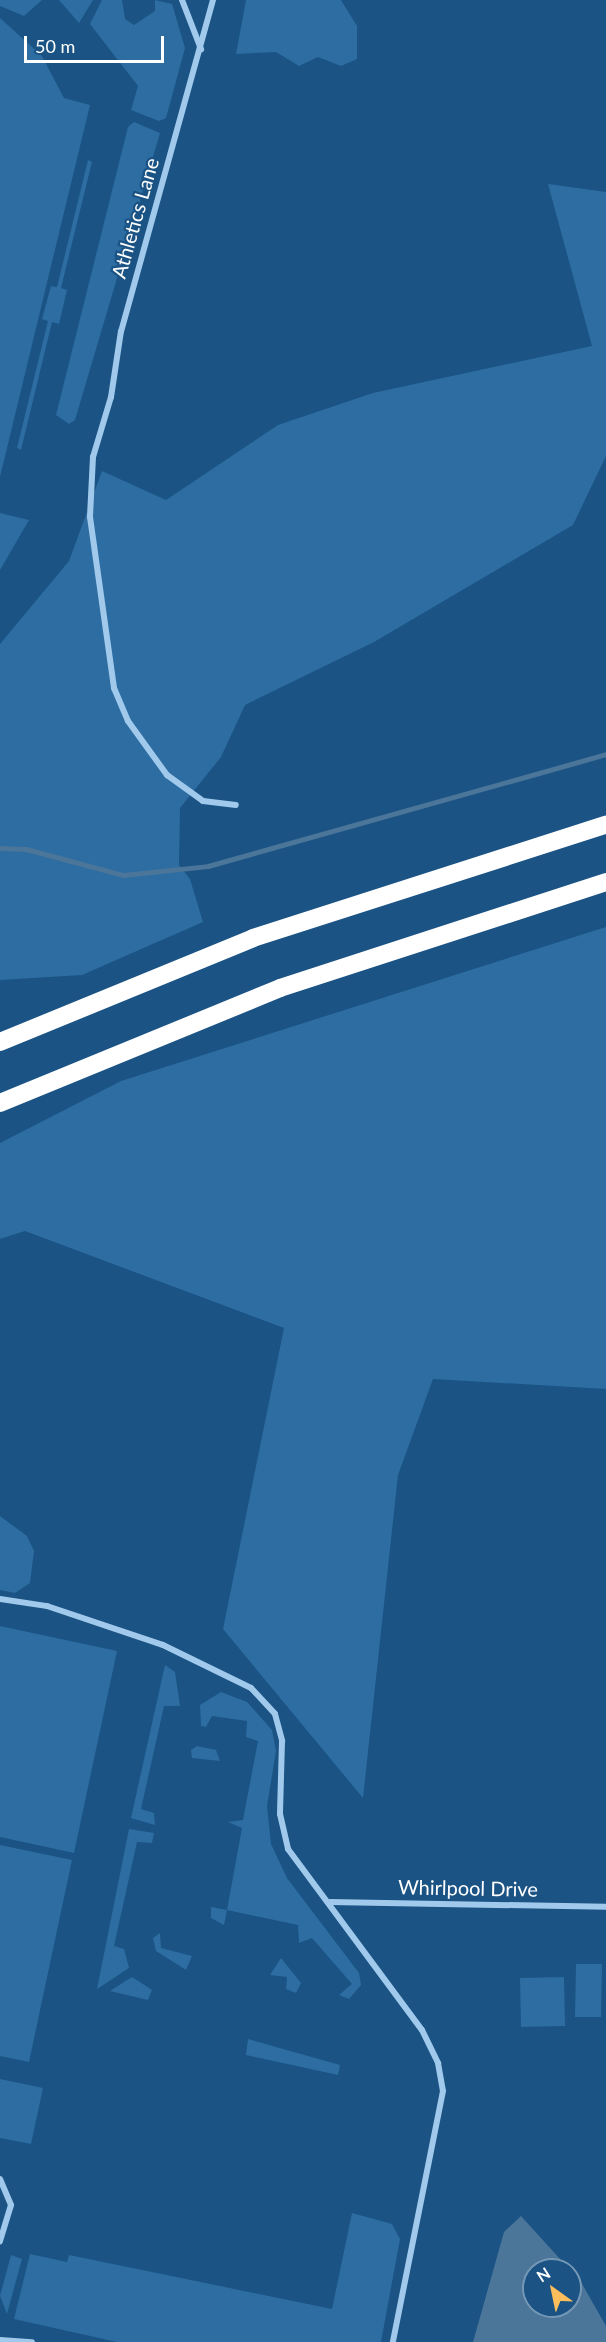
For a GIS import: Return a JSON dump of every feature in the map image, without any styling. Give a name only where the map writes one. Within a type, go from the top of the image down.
[{"type":"highway","points":[[0,1042],[253,938],[606,825]]},
{"type":"highway","points":[[0,1103],[280,988],[606,882]]},
{"type":"street","points":[[182,0],[202,50]]},
{"type":"street","name":"Athletics Lane","points":[[213,0],[202,50],[127,306],[111,397],[93,457],[90,517],[114,688],[128,721],[167,775],[203,801],[236,805]]},
{"type":"street","points":[[0,1599],[116,1627],[251,1688],[275,1714],[282,1741],[280,1814],[288,1849],[330,1902],[422,2030],[438,2063],[443,2091],[393,2342]]},
{"type":"street","name":"Whirlpool Drive","points":[[330,1902],[606,1907]]},
{"type":"street","points":[[0,2179],[11,2205],[0,2241]]},
{"type":"street","points":[[0,2340],[32,2342]]},
{"type":"shaded area","points":[[0,0],[42,0],[24,16],[0,6]]},
{"type":"shaded area","points":[[59,0],[93,0],[79,23]]},
{"type":"shaded area","points":[[102,0],[122,0],[125,19],[134,25],[155,11],[155,0],[172,4],[185,48],[166,118],[159,121],[131,110],[138,86],[90,24]]},
{"type":"shaded area","points":[[246,0],[341,0],[357,26],[357,59],[341,66],[318,57],[299,66],[276,52],[236,54]]},
{"type":"shaded area","points":[[0,18],[42,56],[64,98],[90,105],[0,477]]},
{"type":"shaded area","points":[[134,122],[160,133],[75,420],[69,424],[56,415],[128,127]]},
{"type":"shaded area","points":[[88,160],[92,162],[61,288],[67,290],[59,324],[52,322],[21,450],[17,448],[48,321],[42,319],[51,286],[57,287]]},
{"type":"shaded area","points":[[548,184],[606,192],[606,456],[573,525],[374,642],[245,705],[221,757],[180,808],[179,865],[190,879],[203,922],[82,975],[0,980],[0,644],[69,561],[102,471],[166,500],[278,425],[373,393],[592,346]]},
{"type":"shaded area","points":[[0,513],[29,520],[0,570]]},
{"type":"shaded area","points":[[606,927],[606,1389],[433,1379],[398,1475],[363,1798],[223,1629],[284,1328],[25,1231],[0,1239],[0,1143],[121,1081]]},
{"type":"shaded area","points":[[0,1516],[27,1536],[34,1551],[30,1583],[15,1593],[0,1590]]},
{"type":"shaded area","points":[[0,1626],[117,1651],[74,1853],[0,1837]]},
{"type":"shaded area","points":[[165,1665],[175,1672],[180,1706],[164,1706],[141,1809],[154,1813],[155,1825],[131,1818]]},
{"type":"shaded area","points":[[221,1692],[247,1702],[272,1730],[276,1751],[267,1806],[271,1844],[287,1878],[359,1973],[361,1985],[349,1999],[339,1995],[352,1984],[312,1938],[299,1943],[298,1925],[227,1910],[242,1828],[228,1822],[243,1820],[258,1741],[246,1737],[247,1721],[212,1716],[206,1727],[201,1726],[200,1705]]},
{"type":"shaded area","points":[[197,1746],[216,1750],[220,1761],[192,1758],[191,1750]]},
{"type":"shaded area","points":[[129,1829],[154,1833],[152,1843],[137,1842],[114,1946],[124,1949],[129,1968],[97,1989]]},
{"type":"shaded area","points":[[0,1845],[72,1860],[29,2062],[0,2056]]},
{"type":"shaded area","points":[[211,1907],[227,1910],[224,1925],[211,1918]]},
{"type":"shaded area","points":[[160,1933],[161,1948],[192,1956],[186,1970],[156,1951],[153,1938]]},
{"type":"shaded area","points":[[281,1958],[301,1983],[296,1993],[286,1989],[287,1977],[270,1975]]},
{"type":"shaded area","points":[[576,1964],[602,1964],[601,2017],[575,2017]]},
{"type":"shaded area","points":[[132,1977],[152,1990],[148,2000],[110,1991]]},
{"type":"shaded area","points":[[564,1977],[565,2026],[521,2027],[520,1978]]},
{"type":"shaded area","points":[[248,2039],[340,2065],[338,2075],[246,2055]]},
{"type":"shaded area","points":[[0,2079],[43,2088],[31,2144],[0,2138]]},
{"type":"shaded area","points":[[352,2213],[392,2224],[400,2239],[381,2342],[117,2342],[14,2319],[30,2254],[67,2262],[69,2255],[332,2309]]},
{"type":"shaded area","points":[[521,2216],[559,2258],[522,2258],[522,2318],[582,2318],[582,2284],[606,2326],[606,2342],[473,2342],[504,2232]]},
{"type":"shaded area","points":[[11,2255],[22,2259],[7,2314],[0,2296]]},
{"type":"waterway","points":[[0,848],[26,849],[123,875],[208,866],[606,754]]}]
